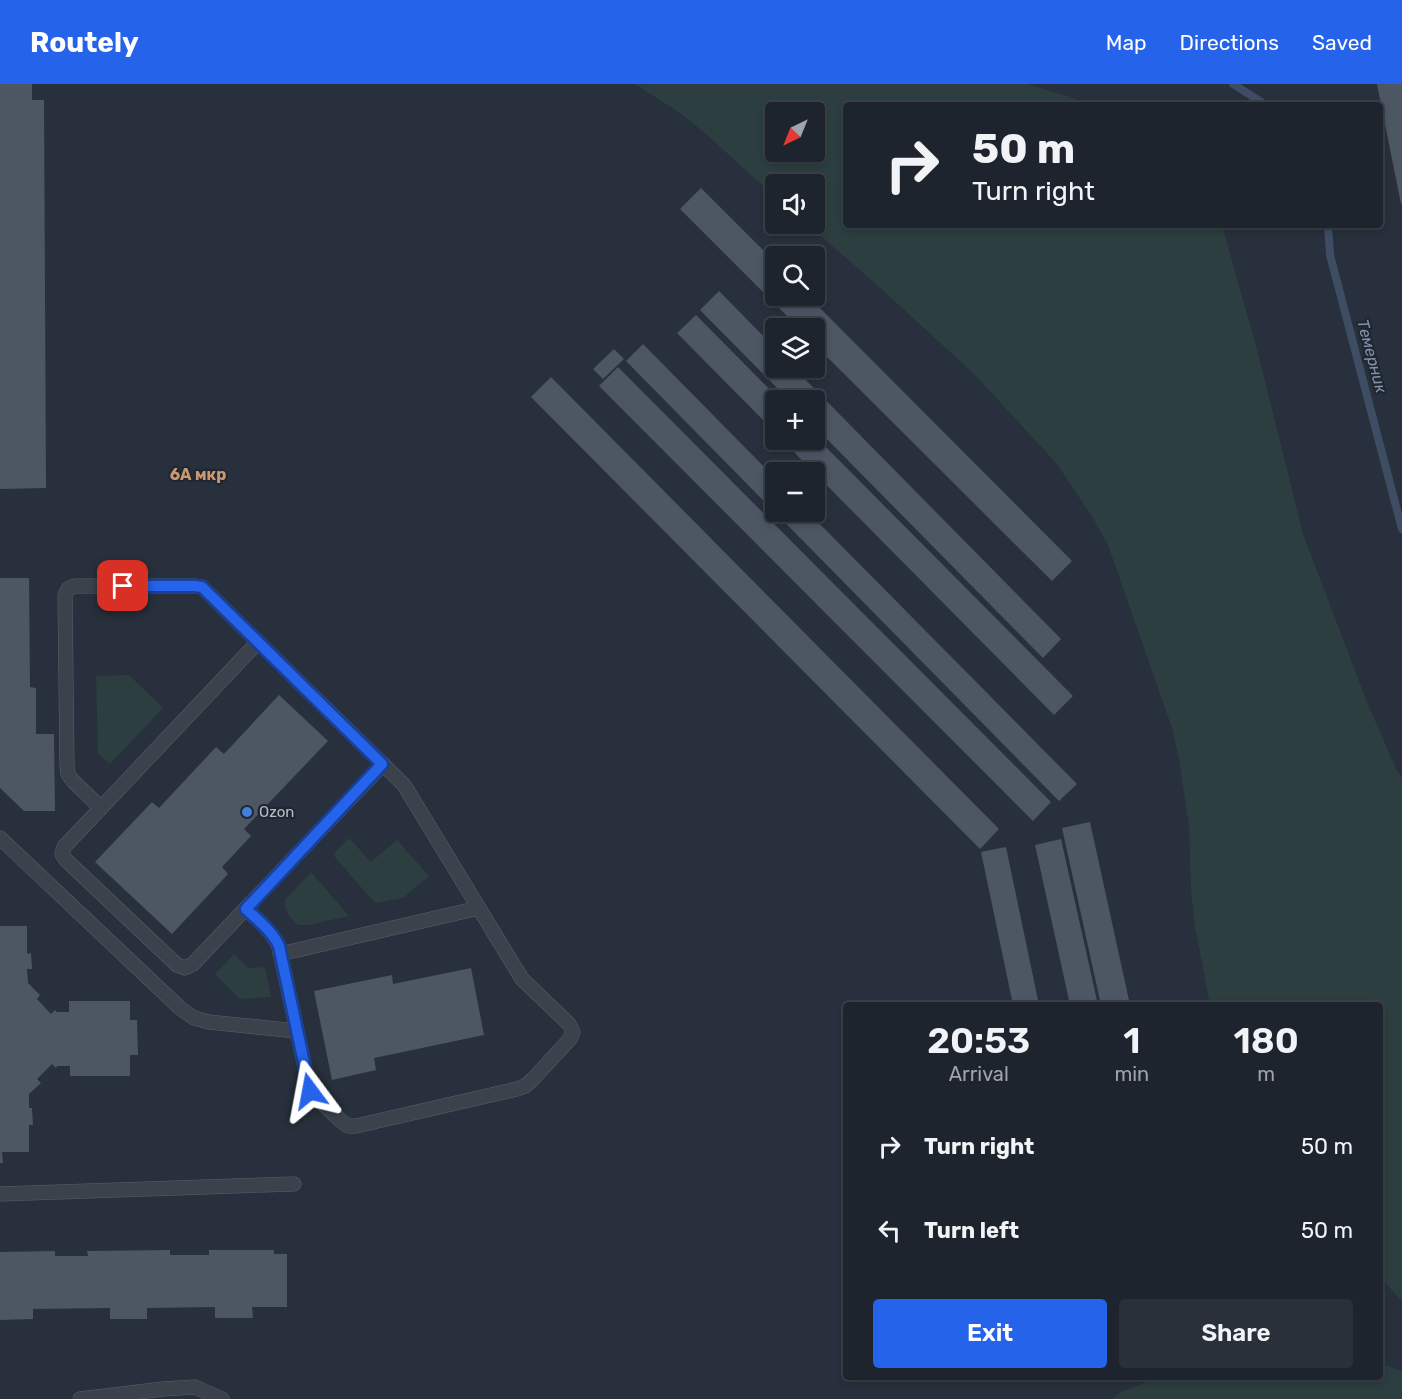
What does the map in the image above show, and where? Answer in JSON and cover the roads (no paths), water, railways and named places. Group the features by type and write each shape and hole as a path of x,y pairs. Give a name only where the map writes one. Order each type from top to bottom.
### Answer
{"lane":[{"path":"101,808 73,781 66,765 65,595 68,589 75,586 202,587 404,785 522,980 568,1024 573,1032 570,1039 532,1080 518,1089 348,1126 310,1091 276,939 246,909"},
{"path":"258,642 64,847 62,854 66,860 177,965 184,968 193,964 382,764"},
{"path":"0,838 180,1008 194,1018 209,1022 297,1031"},
{"path":"280,954 479,909"},
{"path":"0,1194 294,1185"},
{"path":"80,1399 195,1387 222,1399"}],"waterway":[{"name":"Темерник","path":"1233,84 1261,102"},
{"name":"Темерник","path":"1328,228 1330,255 1402,529"}],"place":[{"name":"Ozon","path":"247,812"}],"district":[{"name":"6А мкр","path":"198,474"}]}
